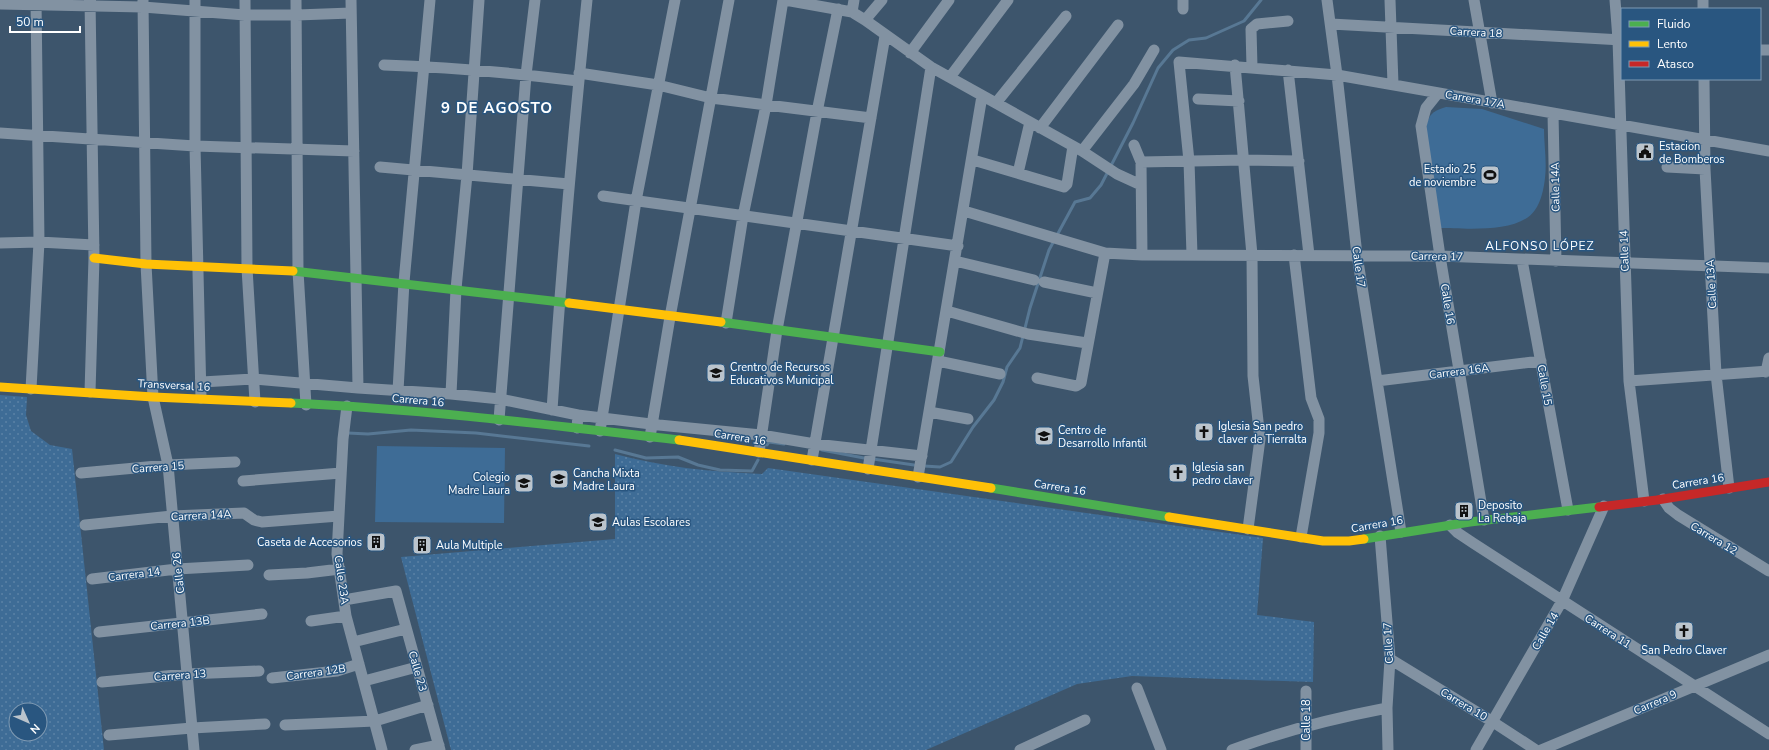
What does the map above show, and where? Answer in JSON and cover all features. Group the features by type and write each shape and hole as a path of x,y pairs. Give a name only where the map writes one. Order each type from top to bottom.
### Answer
{"main road":[{"path":"94,258 146,264 247,268 356,276 833,337 887,345 939,357"},
{"name":"Transversal 16","path":"0,387 153,397 202,398 306,405 347,406"},
{"name":"Carrera 16","path":"347,406 577,428 696,443 1323,541 1349,541 1450,524 1664,499 1769,482"}],"street":[{"path":"245,0 247,268 255,402"},
{"path":"296,0 298,271 306,405"},
{"path":"351,0 358,388"},
{"path":"398,391 404,282 430,0"},
{"path":"450,394 456,289 467,175 479,0"},
{"path":"499,420 526,75 535,0"},
{"path":"552,410 559,301 587,0"},
{"path":"600,431 636,201 675,0"},
{"path":"650,437 670,315 730,0"},
{"path":"726,323 743,216 766,104 784,0 800,1 852,12 931,67 1078,149 1118,174 1141,185"},
{"path":"852,12 854,0"},
{"path":"865,20 882,0"},
{"path":"910,53 949,0"},
{"path":"950,77 1008,0"},
{"name":"Calle 17","path":"1327,0 1338,75 1357,255 1401,532"},
{"path":"1390,0 1393,84"},
{"path":"1474,0 1492,102"},
{"name":"Calle 14","path":"1615,0 1620,39 1625,264 1630,381 1644,501"},
{"path":"31,389 39,242 36,2"},
{"path":"0,4 90,2 195,5 245,15 351,13"},
{"path":"90,2 94,245 90,392"},
{"name":"Calle 26","path":"143,4 146,264 153,397 168,465 194,750"},
{"path":"195,5 195,146 202,398"},
{"path":"759,452 777,330 798,224 817,112 838,9"},
{"path":"996,103 1066,16"},
{"path":"1252,67 1251,29 1253,26 1257,24 1288,21"},
{"name":"Carrera 18","path":"1331,24 1620,39"},
{"path":"1040,128 1118,25"},
{"path":"812,460 885,36"},
{"path":"972,160 1064,187 1067,184 1078,149 1134,84 1154,50"},
{"name":"Carrera 17A","path":"1189,161 1179,62 1235,65 1338,75 1769,151"},
{"path":"384,65 423,66 526,75 579,77 658,85 711,98 871,118"},
{"path":"1235,65 1252,255 1254,376 1260,439 1248,529"},
{"path":"868,469 931,67"},
{"path":"1288,70 1309,255"},
{"name":"Calle 13A","path":"1704,80 1705,169 1716,374 1729,488"},
{"name":"Calle 16","path":"1438,93 1426,108 1421,126 1440,256 1484,520"},
{"path":"918,477 964,211 982,96"},
{"path":"1198,100 1238,101"},
{"name":"Calle 14A","path":"1553,113 1556,261"},
{"path":"1018,174 1030,122"},
{"path":"0,133 92,138 145,144 354,151"},
{"path":"1134,145 1141,162 1142,255"},
{"path":"1141,162 1244,160 1299,161"},
{"path":"1189,161 1192,255"},
{"path":"380,167 569,184"},
{"path":"1667,167 1705,169"},
{"path":"603,196 958,246"},
{"name":"Carrera 17","path":"964,211 1062,241 1104,252 1142,255 1440,256 1625,264 1769,268"},
{"path":"0,243 39,242 94,245"},
{"path":"1037,378 1079,385 1082,382 1087,343 1104,252"},
{"path":"1294,255 1311,398 1319,419 1319,432 1301,537"},
{"name":"Calle 15","path":"1522,260 1568,510"},
{"path":"955,261 1097,293"},
{"path":"947,310 1028,334 1087,343"},
{"path":"939,357 1000,374"},
{"path":"1630,381 1716,374 1768,372 1769,358"},
{"name":"Carrera 16A","path":"1377,381 1541,361"},
{"path":"202,382 254,379 500,399 578,415 652,425 761,435 815,444 871,449 922,456"},
{"name":"Calle 23A","path":"347,406 341,473 337,554 346,616 382,750"},
{"path":"929,412 968,419"},
{"path":"577,428 578,415"},
{"path":"696,443 698,429"},
{"name":"Carrera 15","path":"81,473 168,465 235,462"},
{"path":"243,481 341,473"},
{"name":"Carrera 12","path":"1664,499 1669,508 1678,515 1769,571"},
{"name":"Calle 14","path":"1476,750 1562,601 1604,506"},
{"name":"Carrera 14A","path":"85,525 172,516 244,513 254,520 262,522 339,516"},
{"name":"Carrera 11","path":"1450,524 1458,533 1473,543 1769,734"},
{"name":"Calle 17","path":"1380,536 1390,659 1387,708 1388,750"},
{"name":"Carrera 14","path":"92,580 177,569 248,565"},
{"path":"269,575 307,573 340,569"},
{"name":"Calle 23","path":"344,600 396,591 439,748"},
{"name":"Carrera 13B","path":"99,632 262,614"},
{"path":"311,621 346,616"},
{"path":"353,642 406,629"},
{"name":"Carrera 9","path":"1541,750 1769,655"},
{"name":"Carrera 10","path":"1390,659 1536,750"},
{"name":"Carrera 12B","path":"272,678 337,671 359,664"},
{"path":"364,681 417,667"},
{"name":"Carrera 13","path":"102,682 187,674 259,671"},
{"path":"1137,688 1161,750"},
{"name":"Calle 18","path":"1306,691 1306,750"},
{"path":"284,725 375,721 428,705"},
{"path":"1232,750 1259,739 1344,716 1387,708"},
{"path":"1020,750 1085,720"},
{"path":"109,736 192,728 265,724"},
{"path":"415,750 439,748"}],"shaded area":[{"path":"1446,107 1482,109 1544,129 1546,166 1544,186 1541,199 1537,207 1527,218 1517,223 1491,228 1439,228 1426,127 1432,114"},
{"path":"0,395 27,397 26,415 31,431 50,445 72,449 104,750 0,750"},
{"path":"377,446 505,448 504,523 375,522"},
{"path":"615,454 669,466 725,472 762,474 768,468 1263,538 1257,615 1314,622 1313,682 1132,676 1077,684 926,750 451,750 401,557 615,539"}],"waterway":[{"path":"924,466 940,467 951,462 973,427 994,400 1003,382 1007,367 1020,348 1030,308 1049,250 1075,202 1090,198 1101,185 1133,123 1158,68 1173,50 1189,40 1206,38 1244,21 1261,0"},
{"path":"348,433 368,434 411,430 476,433 589,446"},
{"path":"767,445 769,442 784,444"},
{"path":"615,450 646,458 678,457 698,465 720,470 752,471 758,460"},
{"path":"822,450 864,458"},
{"path":"873,459 914,465"}],"traffic: fast":[{"path":"293,271 569,303"},
{"path":"721,322 940,352"},
{"path":"291,403 437,413 679,440"},
{"path":"991,488 1169,517"},
{"path":"1364,539 1470,522 1599,507"}],"traffic: slow":[{"path":"94,258 146,264 293,271"},
{"path":"569,303 721,322"},
{"path":"0,387 153,397 291,403"},
{"path":"679,440 991,488"},
{"path":"1169,517 1323,541 1349,541 1364,539"}],"traffic: jam":[{"path":"1599,507 1657,500 1769,482"}],"place":[{"name":"Estacion de Bomberos","path":"1645,152"},
{"name":"Estadio 25 de noviembre","path":"1490,175"},
{"name":"Crentro de Recursos Educativos Municipal","path":"716,373"},
{"name":"Iglesia San pedro claver de Tierralta","path":"1204,432"},
{"name":"Centro de Desarrollo Infantil","path":"1044,436"},
{"name":"Iglesia san pedro claver","path":"1178,473"},
{"name":"Cancha Mixta Madre Laura","path":"559,479"},
{"name":"Colegio Madre Laura","path":"524,483"},
{"name":"Deposito La Rebaja","path":"1464,511"},
{"name":"Aulas Escolares","path":"598,522"},
{"name":"Caseta de Accesorios","path":"376,542"},
{"name":"Aula Multiple","path":"422,545"},
{"name":"San Pedro Claver","path":"1684,631"}],"district":[{"name":"9 DE AGOSTO","path":"497,108"},
{"name":"ALFONSO LÓPEZ","path":"1540,246"}]}
